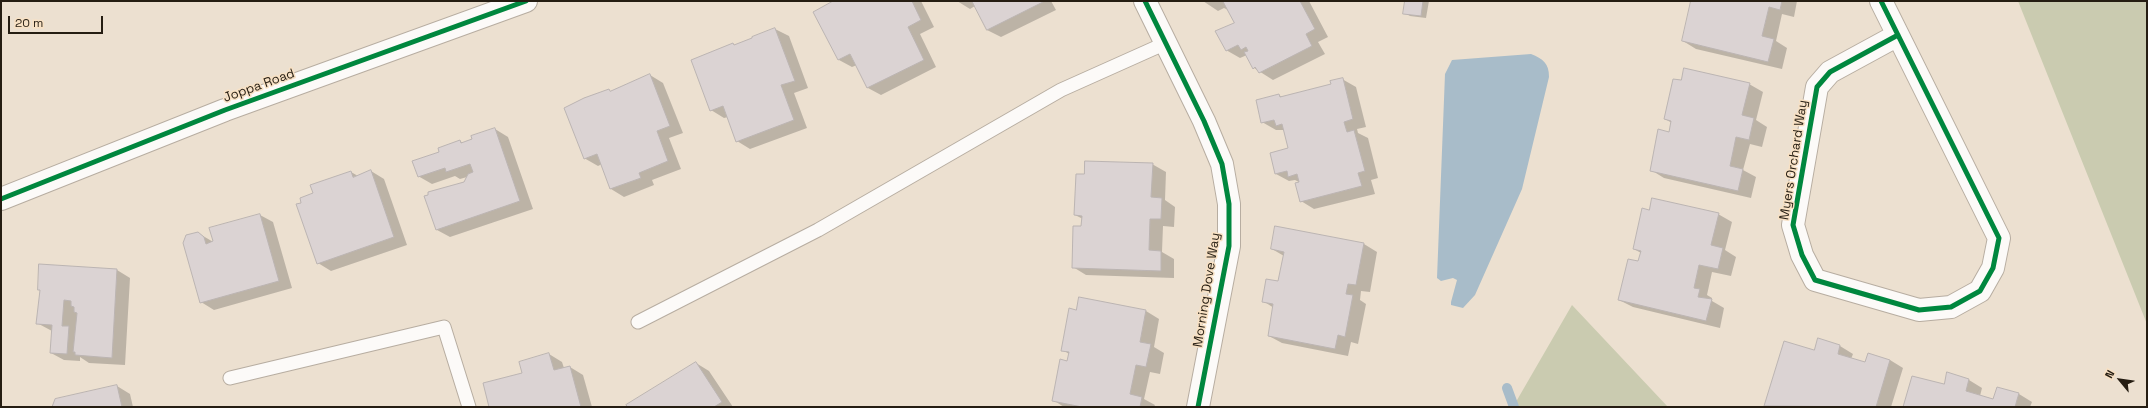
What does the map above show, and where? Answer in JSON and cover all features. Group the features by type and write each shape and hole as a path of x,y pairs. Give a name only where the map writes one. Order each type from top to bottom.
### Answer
{"street":[{"name":"Joppa Road","path":"1,199 225,110 526,1"},
{"name":"Morning Dove Way","path":"1145,1 1204,121 1222,164 1229,204 1229,246 1198,407"},
{"name":"Myers Orchard Way","path":"1881,1 1898,35 1999,238 1992,268 1980,291 1951,307 1919,310 1815,280 1802,255 1793,225 1817,87 1830,72 1898,35"}],"lane":[{"path":"638,322 818,230 1061,90 1166,43"},
{"path":"230,378 444,327 469,407"}],"green space":[{"path":"2018,1 2147,1 2147,324"},
{"path":"1572,305 1668,407 1513,407"}],"water":[{"path":"1531,54 1544,62 1548,68 1549,77 1522,189 1475,295 1463,308 1451,305 1457,280 1453,278 1441,281 1437,278 1445,74 1452,60"}],"building":[{"path":"833,1 912,1 921,20 908,27 924,60 867,88 850,54 838,60 813,12"},
{"path":"972,1 1043,1 1043,2 987,30"},
{"path":"1223,1 1300,1 1315,29 1306,34 1312,46 1259,73 1255,67 1253,69 1244,52 1248,51 1246,47 1241,50 1238,45 1226,51 1215,31 1234,23"},
{"path":"1405,1 1423,1 1421,16 1403,14"},
{"path":"1691,1 1782,1 1780,10 1769,7 1762,36 1774,39 1768,62 1682,41"},
{"path":"775,28 795,81 781,85 794,120 736,142 723,106 710,111 691,60 733,43 734,45"},
{"path":"1684,68 1750,83 1742,115 1754,118 1749,140 1736,137 1730,166 1743,169 1738,191 1650,171 1658,129 1669,132 1671,121 1664,119 1673,79 1681,80"},
{"path":"650,74 670,126 657,131 668,161 639,173 641,178 610,189 597,154 584,159 564,108 584,98 609,89 610,91"},
{"path":"1343,78 1353,119 1344,122 1347,132 1354,130 1365,171 1358,173 1362,186 1300,202 1295,183 1299,182 1297,174 1288,177 1287,171 1275,174 1270,153 1288,148 1282,124 1276,126 1274,120 1261,123 1256,100 1279,94 1280,97 1331,84 1330,81"},
{"path":"495,128 520,201 436,230 424,196 428,195 428,192 464,182 468,174 473,172 470,164 446,172 445,168 418,177 412,161 439,152 438,148 460,140 461,143 472,139 471,136"},
{"path":"1085,161 1153,163 1151,197 1162,198 1161,219 1150,219 1149,250 1161,251 1161,271 1072,268 1073,226 1081,226 1082,216 1074,215 1076,174 1084,174"},
{"path":"371,170 394,237 317,264 296,204 301,203 300,198 313,193 310,185 351,171 353,177"},
{"path":"1652,198 1719,213 1711,245 1723,248 1718,269 1699,265 1694,288 1700,289 1698,297 1712,299 1706,321 1618,300 1628,259 1638,261 1641,251 1633,249 1642,208 1649,210"},
{"path":"260,214 279,281 200,303 183,243 186,235 198,232 204,237 206,244 213,241 209,228"},
{"path":"1275,226 1364,243 1356,285 1348,284 1346,294 1353,295 1345,337 1338,335 1335,349 1268,336 1273,304 1262,302 1266,279 1278,281 1284,252 1271,249"},
{"path":"39,264 117,269 112,358 75,355 75,352 73,352 77,313 74,312 74,307 71,306 71,301 64,300 62,326 69,326 67,354 50,353 52,325 36,324 40,290 38,290"},
{"path":"1079,297 1146,310 1140,342 1151,344 1146,367 1136,365 1130,394 1142,397 1140,407 1082,407 1052,401 1060,359 1067,361 1069,352 1061,351 1069,308 1076,310"},
{"path":"1818,338 1840,345 1838,354 1865,362 1868,353 1890,360 1876,407 1764,406 1784,341 1814,350"},
{"path":"549,353 554,370 570,366 581,407 489,407 483,383 522,373 519,362"},
{"path":"696,362 722,402 714,407 628,407 626,405"},
{"path":"1947,372 1969,379 1966,391 1993,399 1997,387 2019,393 2015,407 1903,407 1912,376 1944,384"},
{"path":"117,385 122,407 52,407 55,399"}],"waterway":[{"path":"1507,388 1514,407"}],"cycle path":[{"path":"1,199 225,110 526,1"},
{"path":"1145,1 1204,121 1222,164 1229,204 1229,246 1198,407"},
{"path":"1881,1 1999,238 1993,268 1980,291 1951,307 1919,310 1815,280 1802,255 1793,225 1817,87 1830,72 1898,35"}]}
